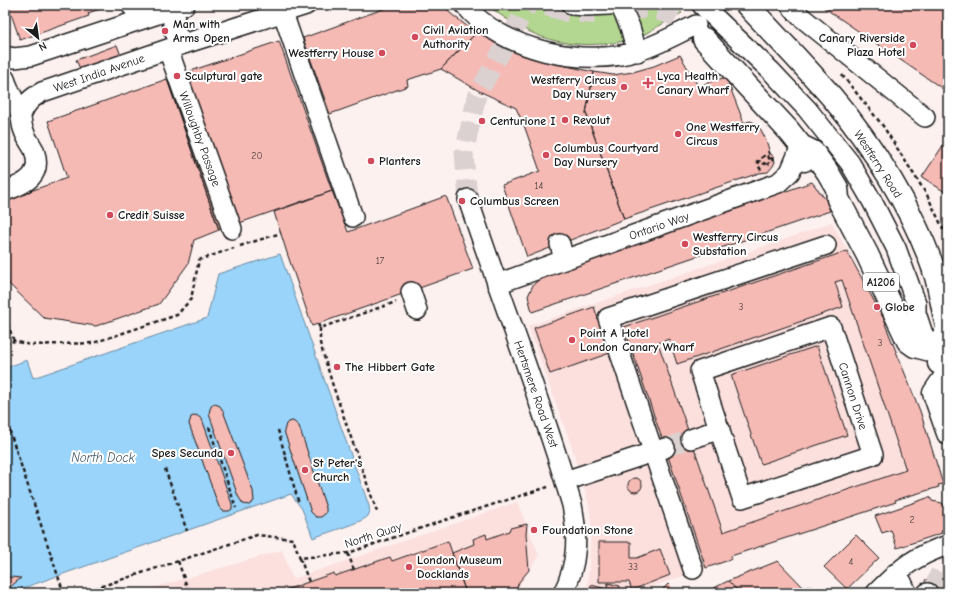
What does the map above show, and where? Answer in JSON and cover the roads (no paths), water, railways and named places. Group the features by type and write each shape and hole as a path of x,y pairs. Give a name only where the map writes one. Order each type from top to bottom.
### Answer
{"main road":[{"name":"Westferry Road","path":"747,5 831,96 855,126 886,172 908,212 941,279 947,326 944,367 934,392 948,433"},
{"name":"A1206","path":"700,32 801,146 804,159 827,193 838,199 868,254 908,342 944,367"}],"street":[{"name":"West India Avenue","path":"21,115 29,101 42,92 168,49 306,5"},
{"path":"465,5 474,15 498,32 523,44 553,54 582,58 605,58 637,52 700,32"},
{"path":"572,5 609,5"},
{"path":"620,5 630,27 637,52"},
{"name":"Westferry Road","path":"702,5 771,71 807,109 850,163 872,201 896,248 916,303 925,309 934,330 944,367"},
{"path":"790,5 800,16 925,117"},
{"path":"5,56 14,58 31,56 137,12 182,6"},
{"path":"182,6 173,18 173,28 179,39 187,43"},
{"path":"283,12 353,216"},
{"name":"Willoughby Passage","path":"168,49 232,229"},
{"path":"5,79 21,115 22,127 34,150 37,165 30,178 24,183 5,191"},
{"name":"Ontario Way","path":"497,284 562,252 778,183 790,172 801,146"},
{"name":"Hertsmere Road West","path":"468,199 534,387 565,481 573,512 576,525 574,566 563,593"},
{"path":"693,570 659,450 608,318 826,245"},
{"path":"411,292 417,310"},
{"name":"Cannon Drive","path":"831,327 873,455 742,498 720,429 700,370 831,327"},
{"path":"691,439 720,429"},
{"path":"565,481 659,450"},
{"path":"876,593 909,562 922,555 948,545"},
{"path":"896,573 907,593"}],"water":[{"name":"North Dock","path":"280,254 369,506 370,511 368,516 365,519 351,525 313,538 302,509 291,494 9,593 5,593 5,368 27,360 33,378 207,318 218,274"}],"tunnel":[{"path":"468,199 464,153 477,95 528,5"},
{"path":"547,5 567,11 595,13"},
{"path":"624,9 648,8 668,12 686,22 704,39"},
{"path":"665,448 691,439"},
{"path":"933,593 948,556"}],"place":[{"name":"Man with Arms Open","path":"165,31"},
{"name":"Civil Aviation Authority","path":"415,37"},
{"name":"Canary Riverside Plaza Hotel","path":"913,45"},
{"name":"Westferry House","path":"382,53"},
{"name":"Sculptural gate","path":"177,76"},
{"name":"Lyca Health Canary Wharf","path":"648,83"},
{"name":"Westferry Circus Day Nursery","path":"624,87"},
{"name":"Revolut","path":"565,120"},
{"name":"Centurione I","path":"482,121"},
{"name":"One Westferry Circus","path":"678,134"},
{"name":"Columbus Courtyard Day Nursery","path":"546,155"},
{"name":"Planters","path":"371,161"},
{"name":"Columbus Screen","path":"462,201"},
{"name":"Credit Suisse","path":"110,215"},
{"name":"Westferry Circus Substation","path":"685,244"},
{"name":"Globe","path":"877,307"},
{"name":"Point A Hotel London Canary Wharf","path":"572,340"},
{"name":"The Hibbert Gate","path":"337,367"},
{"name":"Spes Secunda","path":"231,453"},
{"name":"St Peter's Church","path":"305,470"},
{"name":"Foundation Stone","path":"534,530"},
{"name":"London Museum Docklands","path":"409,567"}]}
